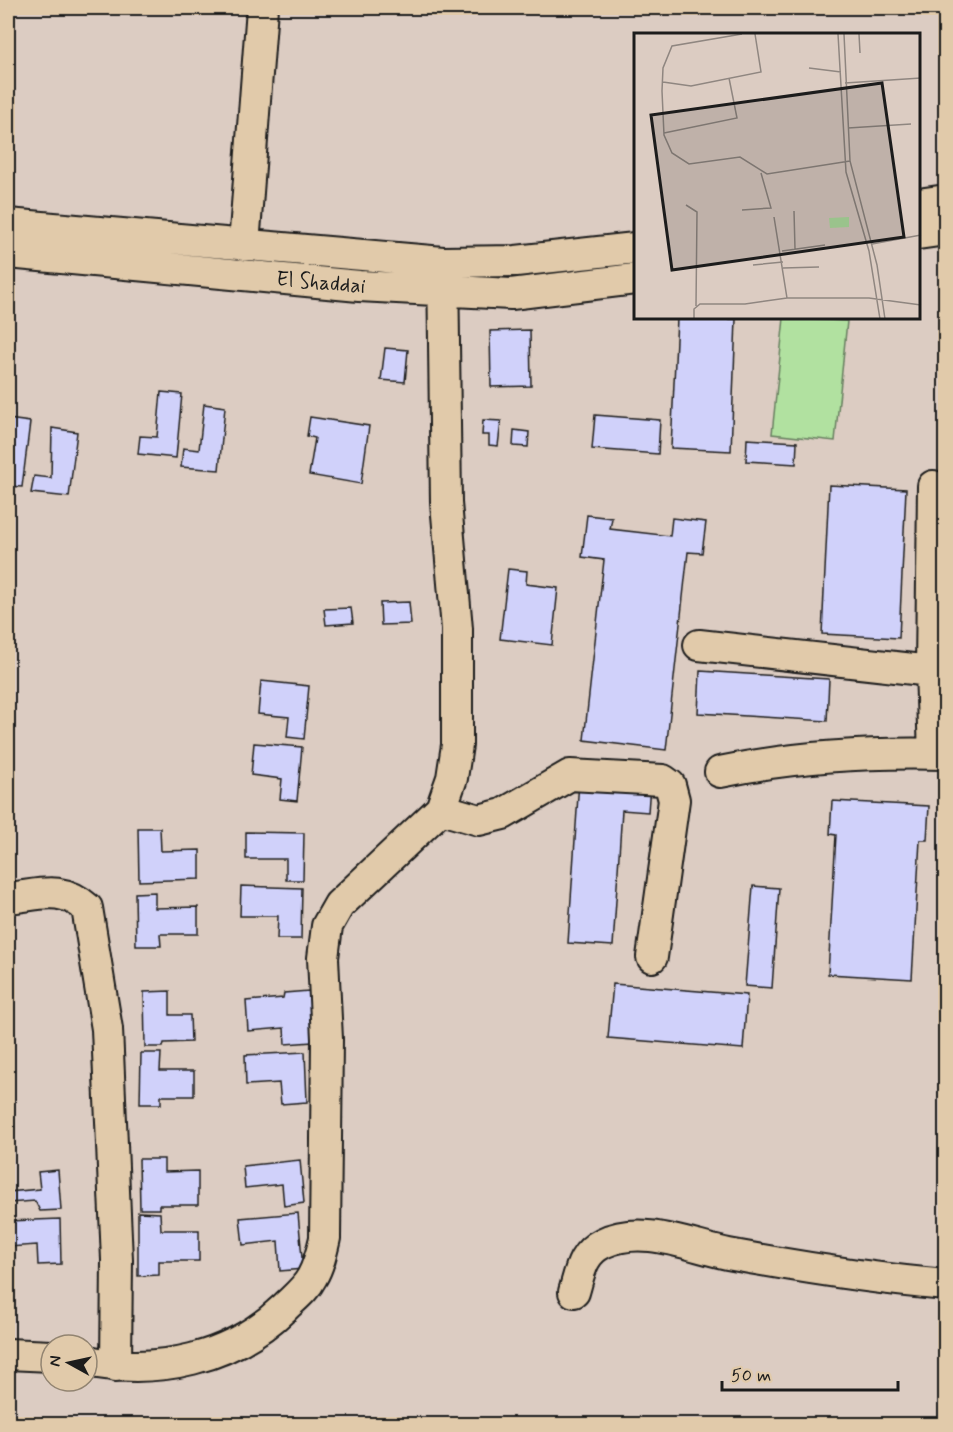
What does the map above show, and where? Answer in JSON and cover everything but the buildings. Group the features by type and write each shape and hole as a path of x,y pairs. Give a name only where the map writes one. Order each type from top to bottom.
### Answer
{"street":[{"path":"244,245 262,8"},
{"path":"920,204 945,200"},
{"path":"8,224 443,262 516,261 634,248"},
{"path":"920,234 945,230"},
{"name":"El Shaddai","path":"8,253 444,292 511,294 634,279"},
{"path":"8,898 62,892 74,897 87,908 107,1029 117,1260 101,1364 186,1361 217,1352 247,1337 269,1321 312,1278 326,1238 327,1039 323,958 327,926 339,905 441,809 452,778 457,745 457,629 446,503 443,262"},
{"path":"720,772 770,761 821,756 878,752 940,754 931,671 933,486"},
{"path":"699,645 931,671"},
{"path":"441,809 479,820 495,816 570,775 663,780 670,785 674,800 652,957"},
{"path":"574,1292 585,1256 602,1243 625,1236 681,1240 726,1253 945,1285"},
{"path":"8,1354 39,1355"}],"green space":[{"path":"784,320 847,321 835,441 772,434"}]}
